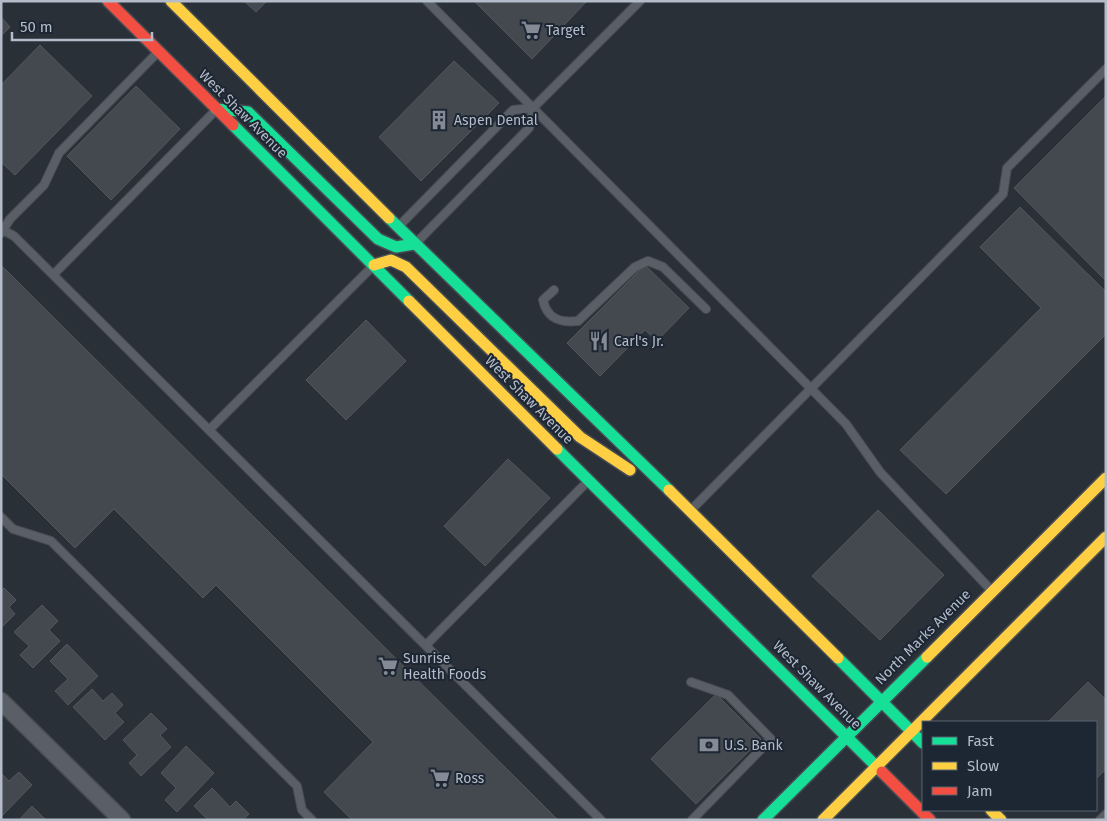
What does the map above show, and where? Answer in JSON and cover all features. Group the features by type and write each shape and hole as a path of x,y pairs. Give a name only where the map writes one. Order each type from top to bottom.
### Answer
{"main road":[{"name":"West Shaw Avenue","path":"108,1 930,820"},
{"name":"West Shaw Avenue","path":"170,1 552,380 690,511 922,742"},
{"path":"216,109 248,112 378,239 396,247 414,244"},
{"path":"374,266 391,260 406,267 580,437 690,511"},
{"name":"North Marks Avenue","path":"763,820 991,590 1106,478"},
{"path":"823,820 1106,537"},
{"path":"992,811 1001,820"}],"street":[{"path":"1,701 122,820"}],"lane":[{"path":"427,1 846,424 880,472 991,590"},
{"path":"414,244 529,128 533,108 640,1"},
{"path":"158,52 59,152 44,185 10,219 2,231 14,236 601,820"},
{"path":"690,511 1003,194 1008,168 1106,69"},
{"path":"398,227 514,110 533,108"},
{"path":"53,275 216,109"},
{"path":"554,290 543,300 549,315 557,320 578,321 634,267 648,261 663,267 706,309"},
{"path":"209,430 374,266"},
{"path":"426,645 588,480"},
{"path":"1,517 13,529 51,541 297,786 302,810 312,820"},
{"path":"691,682 728,695 771,740 692,820"},
{"path":"1100,820 1106,814"}],"building":[{"path":"244,1 267,1 256,12"},
{"name":"Target","path":"474,1 587,1 532,59"},
{"path":"1,17 10,27 1,36"},
{"path":"40,45 92,96 15,175 1,162 1,85"},
{"name":"Aspen Dental","path":"454,61 499,103 421,181 379,137"},
{"path":"136,86 180,129 111,200 67,156"},
{"path":"1106,96 1106,281 1014,188"},
{"path":"1020,207 1106,292 1106,334 946,494 900,450 1041,308 980,247"},
{"path":"1,265 558,820 352,820 324,792 373,742 216,585 203,598 114,509 75,548 1,474"},
{"path":"645,265 689,308 657,341 645,330 600,376 567,343"},
{"path":"366,320 406,361 346,420 306,380"},
{"path":"508,459 550,498 485,566 444,526"},
{"path":"878,510 944,575 880,640 812,576"},
{"path":"4,588 16,600 9,607 15,614 1,628 1,591"},
{"path":"42,605 58,621 49,630 60,641 33,668 20,655 29,646 14,632"},
{"path":"67,644 98,676 68,705 55,691 68,679 50,661"},
{"path":"1088,682 1106,700 1106,769 1097,778 1097,721 1049,721"},
{"path":"92,689 103,701 112,693 123,705 115,713 124,722 105,740 73,707"},
{"path":"716,694 761,739 696,804 651,759"},
{"path":"151,713 167,729 160,735 171,747 141,776 129,763 137,755 123,740"},
{"path":"186,746 214,773 177,812 165,800 176,788 161,773"},
{"path":"19,772 32,785 1,817 1,773 9,781"},
{"path":"212,788 230,807 236,801 249,814 243,820 208,820 194,806"},
{"path":"32,806 46,820 19,820"}],"traffic: fast":[{"path":"216,109 248,112 378,239 396,247 414,244"},
{"path":"233,125 409,301"},
{"path":"389,218 669,490"},
{"path":"557,449 882,772"},
{"path":"763,820 927,657"},
{"path":"838,658 922,742"}],"traffic: slow":[{"path":"171,1 389,218"},
{"path":"374,265 391,260 406,267 580,437 630,470"},
{"path":"409,301 557,449"},
{"path":"927,657 1106,478"},
{"path":"669,490 838,658"},
{"path":"823,820 1106,537"},
{"path":"992,811 1001,820"}],"traffic: jam":[{"path":"108,1 233,125"},
{"path":"882,772 930,820"}],"place":[{"name":"Target","path":"531,30"},
{"name":"Aspen Dental","path":"439,120"},
{"name":"Carl's Jr.","path":"599,341"},
{"name":"Sunrise Health Foods","path":"388,666"},
{"name":"U.S. Bank","path":"709,745"},
{"name":"Ross","path":"440,778"}]}
